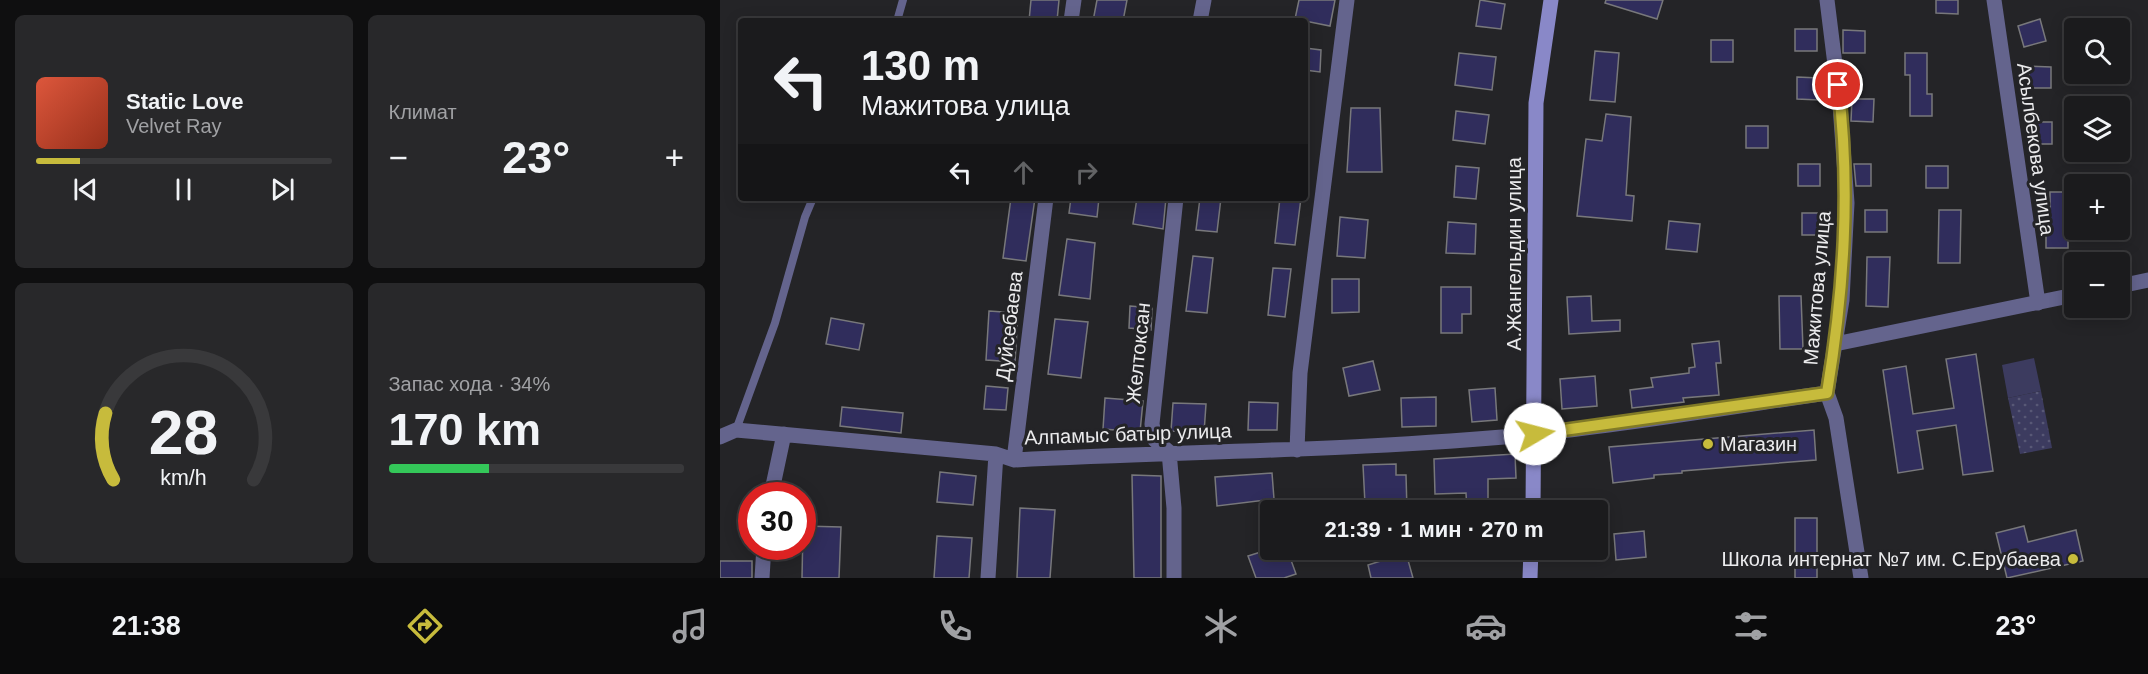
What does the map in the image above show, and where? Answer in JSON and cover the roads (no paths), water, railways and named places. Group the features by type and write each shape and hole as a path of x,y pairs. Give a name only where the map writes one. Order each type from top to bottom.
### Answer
{"street":[{"path":"1071,18 1074,0"},
{"path":"1201,18 1204,0"},
{"path":"1297,450 1300,373 1347,0"},
{"name":"А.Жангельдин улица","path":"1533,500 1536,103 1551,0"},
{"name":"Мажитова улица","path":"1827,0 1840,105 1846,203 1842,300 1827,393 1836,418 1861,578"},
{"name":"Асылбекова улица","path":"1994,0 2038,303"},
{"name":"Дуйсебаева","path":"1014,460 1046,201"},
{"name":"Желтоксан","path":"1174,578 1174,508 1169,452 1155,440 1152,424 1176,201"},
{"path":"2130,284 2148,280"},
{"path":"1835,344 2064,297"},
{"name":"Алпамыс батыр улица","path":"736,430 996,454 1014,460 1169,452 1297,450 1535,434 1827,393"},
{"path":"720,437 736,430"},
{"path":"774,482 784,434"},
{"path":"988,578 996,454"},
{"path":"762,578 763,560"},
{"path":"1530,578 1531,560"}],"lane":[{"path":"898,18 903,0"},
{"path":"736,430 776,323 812,201"}],"place":[{"name":"Магазин","path":"1708,444"},
{"name":"Школа интернат №7 им. С.Ерубаева","path":"2073,559"}]}
